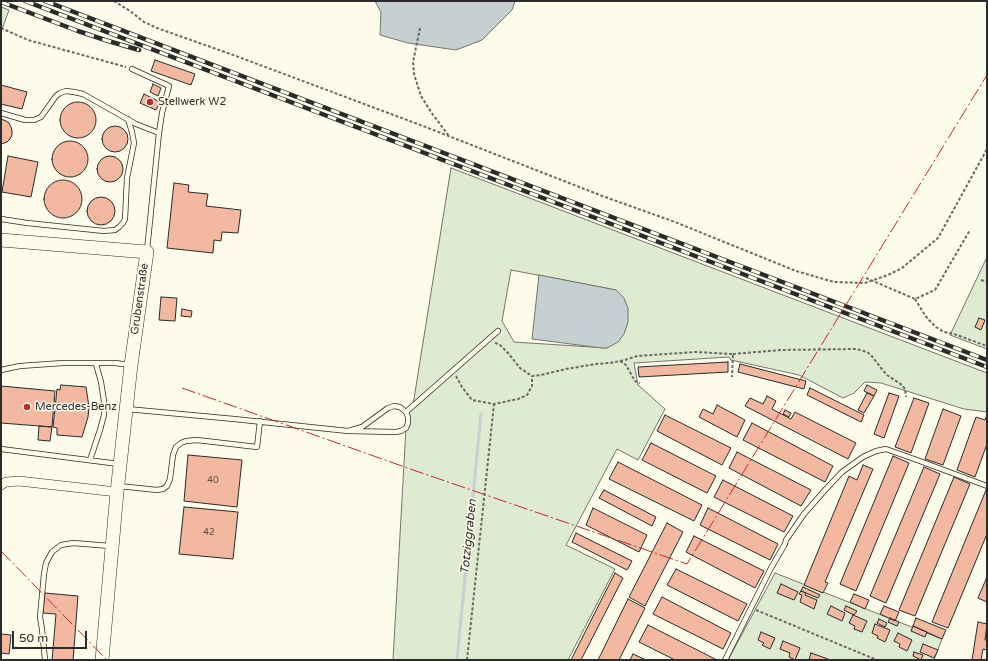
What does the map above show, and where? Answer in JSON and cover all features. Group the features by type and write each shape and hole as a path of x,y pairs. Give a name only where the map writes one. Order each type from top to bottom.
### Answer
{"street":[{"name":"Grubenstraße","path":"1,240 147,252 131,365 117,489 102,660"},
{"path":"1,485 6,482 19,481 117,489"}],"lane":[{"path":"132,69 169,86 162,113 159,133 147,252"},
{"path":"1,113 25,120 38,119 60,93 66,91 74,92 83,94 136,124 159,133"},
{"path":"1,219 104,231 115,230 119,227 125,219 127,178 134,143 128,119"},
{"path":"406,412 498,331"},
{"path":"1,370 27,365 63,363 115,363 131,365"},
{"path":"90,460 104,415 104,401 96,364"},
{"path":"126,409 260,421 348,432 390,433 401,431 406,428 408,417 406,412 400,407 394,406 388,408 362,427 348,432"},
{"path":"117,489 163,489 167,486 170,479 173,455 176,448 181,443 186,441 197,440 257,447 260,421"},
{"path":"1,449 120,464"},
{"path":"725,660 786,540 804,514 825,490 862,457 876,451 886,449 987,486"},
{"path":"45,660 40,617 46,563 52,552 61,545 73,543 112,546"}],"path":[{"path":"114,1 144,22 157,28 236,56 605,197 675,222 796,272 834,282 865,283 888,275 902,268 938,238 987,149"},
{"path":"1,28 28,40 132,69"},
{"path":"420,28 413,62 414,74 421,96 450,137"},
{"path":"915,299 935,290 970,230"},
{"path":"866,278 915,299 936,327 944,332 987,346"},
{"path":"981,280 987,282"},
{"path":"486,341 499,344 508,352 520,368 532,376 596,364 610,364 637,356 658,354 696,352 733,354 782,350 857,349 871,355 887,374 902,385 905,389 906,397"},
{"path":"732,377 733,354"},
{"path":"620,361 626,365 635,381 640,383"},
{"path":"453,370 462,388 472,400 494,404 518,399 527,395 532,386 532,376"},
{"path":"467,660 494,404"},
{"path":"751,608 876,660"}],"green space":[{"path":"1,7 9,10 1,32"},
{"path":"451,168 987,373 987,412 964,409 881,383 865,382 854,393 843,398 799,375 731,360 729,357 634,363 638,385 665,409 638,460 617,449 566,545 615,569 568,660 393,660 406,412 413,405","holes":["511,270 616,290 607,348 514,342 502,321"]},
{"path":"987,257 987,349 950,335"},
{"path":"775,573 942,639 934,660 728,660"}],"shaded area":[{"path":"375,1 515,1 512,10 482,40 456,50 408,43 380,35 381,12"},
{"path":"539,275 616,290 624,298 628,308 628,322 624,334 618,342 607,348 602,348 532,339"}],"building":[{"path":"155,60 195,74 191,85 151,71"},
{"path":"153,84 161,88 158,96 150,92"},
{"path":"1,85 27,92 22,109 1,104"},
{"name":"Stellwerk W2","path":"144,94 160,102 156,110 140,103"},
{"path":"82,102 91,107 95,113 95,127 91,133 82,138 74,138 65,133 61,127 60,116 65,107 71,103"},
{"path":"1,119 9,123 12,135 7,142 1,144"},
{"path":"115,126 125,129 128,139 125,149 115,152 105,149 102,139 105,129"},
{"path":"74,141 83,146 87,152 87,166 83,172 74,177 66,177 57,172 53,166 52,155 57,146 63,142"},
{"path":"8,156 38,162 31,197 2,192"},
{"path":"110,156 119,160 123,169 119,178 110,182 101,178 97,169 101,160"},
{"path":"63,180 73,183 79,189 82,199 79,209 73,215 63,218 53,215 47,209 44,199 47,189 53,183"},
{"path":"174,183 189,185 188,192 208,194 206,206 241,210 238,233 222,232 221,241 214,240 213,253 167,248"},
{"path":"101,197 111,201 115,211 111,221 101,225 91,221 87,211 91,201"},
{"path":"161,297 177,298 175,321 159,320"},
{"path":"182,309 192,311 191,317 181,316"},
{"path":"979,318 985,320 981,330 975,327"},
{"path":"728,362 728,372 639,377 638,367"},
{"path":"740,364 806,381 804,389 738,372"},
{"name":"Mercedes-Benz","path":"61,385 86,387 89,407 88,417 82,437 57,435 57,428 53,427 57,389 60,390"},
{"path":"867,385 877,390 874,396 864,391"},
{"name":"Mercedes-Benz","path":"1,386 55,391 52,427 1,423"},
{"path":"810,388 864,415 861,422 807,395"},
{"path":"867,393 874,396 864,413 858,410"},
{"path":"889,393 899,396 884,438 874,434"},
{"path":"767,396 776,401 772,409 791,419 795,412 856,443 848,459 745,406 750,398 763,404"},
{"path":"914,398 929,403 911,453 895,447"},
{"path":"717,405 745,420 737,437 699,417 703,409 713,414"},
{"path":"943,409 961,416 943,465 925,459"},
{"path":"785,410 791,413 789,417 783,414"},
{"path":"665,415 731,448 722,465 657,431"},
{"path":"987,415 987,444 975,477 957,470 976,417 985,420"},
{"path":"752,423 833,466 825,482 743,440"},
{"path":"39,426 52,427 50,441 38,440"},
{"path":"651,443 716,476 707,493 642,460"},
{"path":"737,452 811,490 801,506 729,468"},
{"path":"188,455 242,460 237,507 184,501"},
{"path":"893,456 909,463 856,591 840,584"},
{"path":"618,462 702,505 694,521 609,479"},
{"path":"863,465 873,469 825,582 828,583 823,593 804,585 849,476 857,480"},
{"path":"924,467 940,474 886,603 870,596"},
{"path":"954,477 970,484 915,616 899,610"},
{"path":"723,480 793,516 784,532 714,497"},
{"path":"604,490 656,517 652,526 599,498"},
{"path":"986,490 987,534 948,628 932,622"},
{"path":"184,507 238,512 233,559 179,554"},
{"path":"593,508 647,535 639,552 586,525"},
{"path":"708,508 778,544 770,560 700,525"},
{"path":"667,523 683,532 645,606 629,597"},
{"path":"576,533 632,561 627,570 572,542"},
{"path":"694,536 764,571 755,588 686,552"},
{"path":"676,569 747,604 738,621 667,585"},
{"path":"615,573 623,578 581,660 571,660"},
{"path":"987,577 987,602 978,598"},
{"path":"781,584 798,592 794,600 777,593"},
{"path":"803,587 820,595 818,598 801,591"},
{"path":"801,591 806,593 805,595 817,600 814,609 800,602 802,595 799,594"},
{"path":"45,593 78,596 73,660 52,660 56,614 43,613"},
{"path":"854,594 869,600 865,609 850,602"},
{"path":"662,597 731,633 723,649 653,614"},
{"path":"628,599 645,608 619,660 598,660"},
{"path":"831,606 845,613 842,621 827,614"},
{"path":"846,606 857,611 854,615 844,610"},
{"path":"884,606 899,612 895,621 880,614"},
{"path":"853,615 867,621 862,632 854,629 855,626 849,623"},
{"path":"890,618 899,622 897,626 888,622"},
{"path":"916,618 946,630 942,639 913,626"},
{"path":"879,619 887,623 885,627 877,623"},
{"path":"978,622 987,624 985,640 987,640 987,650 983,649 981,660 972,660"},
{"path":"875,624 890,630 885,642 877,638 878,636 872,633"},
{"path":"648,625 717,660 675,660 639,642"},
{"path":"913,626 927,632 925,637 911,631"},
{"path":"761,632 775,638 770,649 762,645 764,643 758,640"},
{"path":"898,633 912,640 907,651 899,647 900,644 894,641"},
{"path":"1,634 11,635 9,654 1,653"},
{"path":"783,641 800,648 795,660 789,657 790,653 780,649"},
{"path":"923,644 938,650 934,658 920,652"},
{"path":"914,652 923,655 921,660 913,656"},
{"path":"811,653 828,659 809,660"},
{"path":"633,654 646,660 630,660"}],"waterway":[{"name":"Totziggraben","path":"457,660 481,414"}],"railway":[{"path":"25,1 987,367"},
{"path":"45,1 987,360"},
{"path":"1,2 78,31 139,50"}],"power":[{"path":"182,388 416,471 687,564 987,75"},
{"path":"1,551 107,660"}],"place":[{"name":"Stellwerk W2","path":"150,102"},
{"name":"Mercedes-Benz","path":"27,407"}]}
